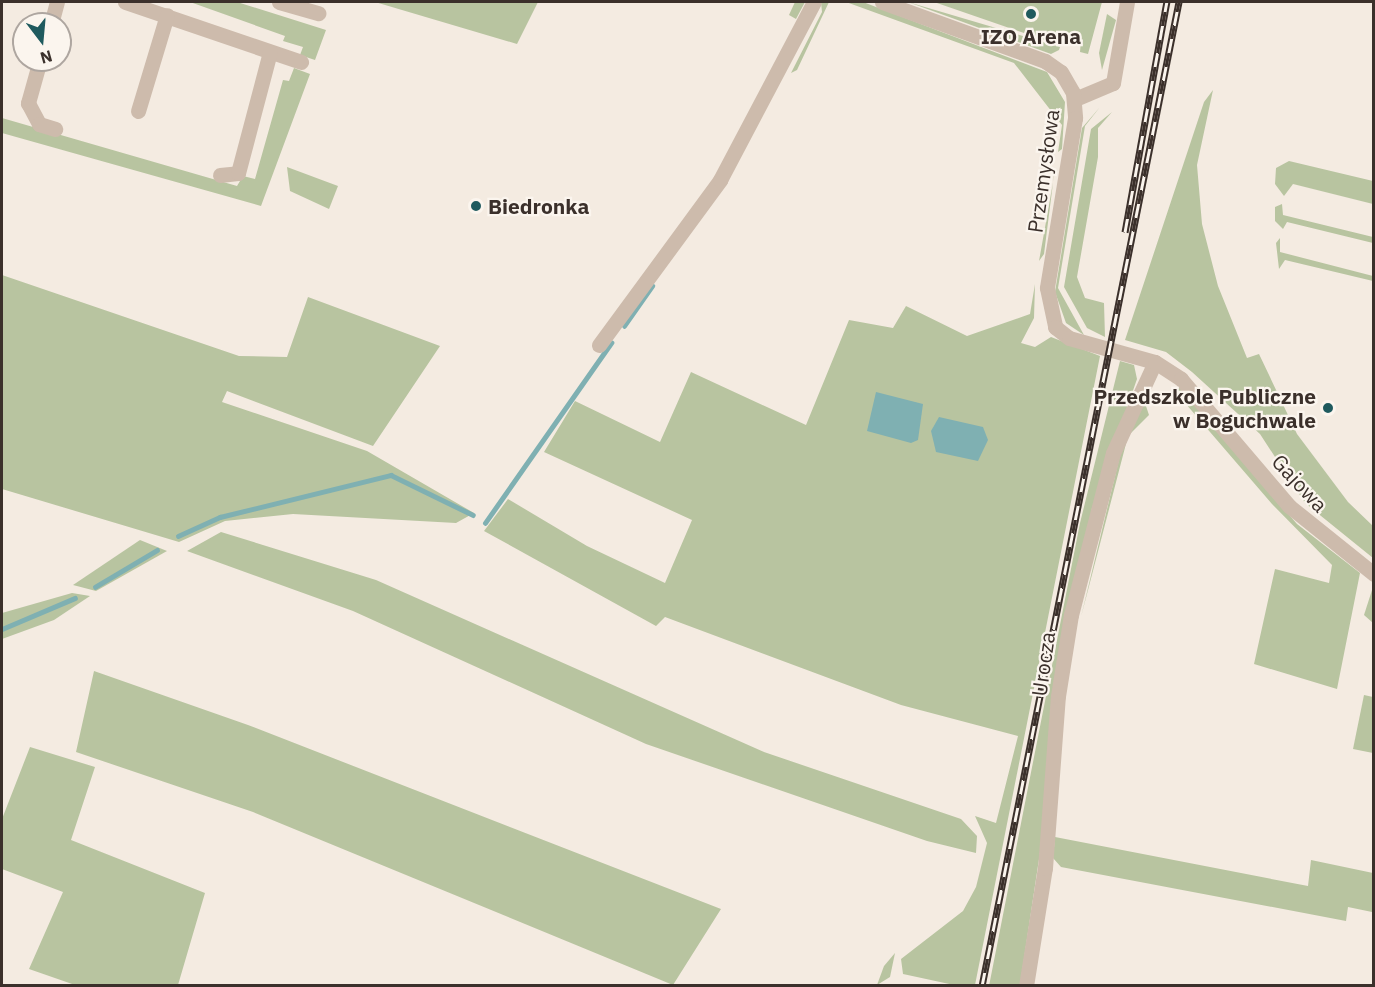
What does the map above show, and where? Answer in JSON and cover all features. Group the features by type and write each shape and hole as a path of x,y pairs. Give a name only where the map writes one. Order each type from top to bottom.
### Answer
{"street":[{"path":"125,2 301,62"},
{"path":"279,2 318,13"},
{"path":"599,345 720,180 814,2"},
{"name":"Przemysłowa","path":"882,2 1045,62 1061,72 1075,99 1047,288 1048,313 1069,338 1155,362"},
{"path":"1075,99 1113,83 1127,2"},
{"path":"138,111 167,15"},
{"path":"220,175 238,173 270,52"},
{"path":"37,72 28,103 39,124 55,129"},
{"name":"Gajowa","path":"1155,362 1181,379 1289,506 1374,574"},
{"name":"Urocza","path":"1026,986 1045,868 1058,696 1071,615 1113,453 1155,362"}],"green space":[{"path":"190,2 237,2 326,30 315,60 300,55 303,47 283,41 285,36"},
{"path":"375,2 538,2 517,44"},
{"path":"795,2 805,2 796,19 789,15"},
{"path":"821,2 829,2 797,70 791,73 822,12"},
{"path":"846,2 863,2 1047,72 1065,102 1062,149 1058,152 1062,125 1014,63"},
{"path":"908,2 1060,47 1051,54"},
{"name":"IZO Arena","path":"934,2 1102,2 1088,54 1080,52 1081,40 1064,35 1050,42"},
{"path":"1107,14 1116,20 1102,70 1099,53"},
{"path":"294,68 310,74 261,206 2,133 2,118 237,186 243,176 255,179 283,80 289,81"},
{"path":"1213,90 1197,165 1202,224 1218,286 1247,358 1259,354 1297,434 1348,502 1373,526 1373,558 1305,503 1260,434 1192,372 1166,352 1125,340 1204,102"},
{"path":"1100,107 1085,126 1058,288 1084,335 1066,323 1055,292 1082,128"},
{"path":"1112,112 1098,128 1098,157 1077,277 1085,298 1104,303 1105,337 1087,328 1064,287 1091,129"},
{"path":"1289,161 1373,181 1373,204 1293,184 1284,196 1275,184 1276,168"},
{"path":"287,167 338,186 329,209 290,191"},
{"path":"1053,182 1044,254 1039,261"},
{"path":"1282,204 1283,215 1373,237 1373,243 1287,222 1283,229 1275,221 1275,207"},
{"path":"1280,238 1280,252 1373,276 1373,281 1285,260 1279,269 1276,243"},
{"path":"2,275 239,356 287,357 308,297 440,346 373,446 227,391 222,402 367,451 474,513 456,523 293,514 225,521 179,542 2,489"},
{"path":"1035,284 1034,318 1021,343 1035,347 1051,337 1100,356 975,985 954,985 903,974 901,959 963,911 976,887 987,843 975,816 996,823 1018,736 901,705 665,617 656,626 484,531 508,499 587,546 665,583 692,520 544,452 575,401 660,442 691,372 806,425 849,320 893,328 906,306 967,336 1030,314"},
{"path":"1120,361 1134,365 1137,379 1092,508 1020,985 989,986 1080,523"},
{"path":"1179,387 1297,524 1360,573 1337,689 1254,664 1275,569 1329,583 1332,565 1272,504 1173,389"},
{"path":"1144,400 1149,415 1128,436 1081,617 1122,447"},
{"path":"221,532 376,580 764,752 961,819 977,836 976,853 927,841 646,744 353,611 187,551"},
{"path":"140,540 167,551 96,591 73,585"},
{"path":"1373,587 1373,623 1364,615"},
{"path":"72,593 90,596 54,620 2,639 2,613"},
{"path":"94,671 248,725 721,909 673,985 253,812 76,752"},
{"path":"1364,695 1373,697 1373,753 1353,749"},
{"path":"30,747 95,767 71,840 205,893 178,985 75,985 29,969 63,892 2,869 2,819"},
{"path":"1055,837 1308,886 1311,860 1373,873 1373,925 1372,912 1348,907 1346,921 1061,867 1053,858"},
{"path":"895,953 890,977 877,985 884,966"}],"water":[{"path":"876,392 923,404 918,440 911,443 867,431"},
{"path":"939,417 983,427 988,440 978,461 936,452 931,431"}],"waterway":[{"path":"624,326 652,286"},
{"path":"485,523 611,343"},
{"path":"178,536 220,517 391,475 473,515"},
{"path":"95,587 157,550"},
{"path":"2,629 75,598"}],"railway":[{"path":"1125,232 1167,2"},
{"path":"982,986 1179,2"}],"place":[{"name":"IZO Arena","path":"1031,14"},
{"name":"Biedronka","path":"476,206"},
{"name":"Przedszkole Publiczne w Boguchwale","path":"1328,408"}]}
